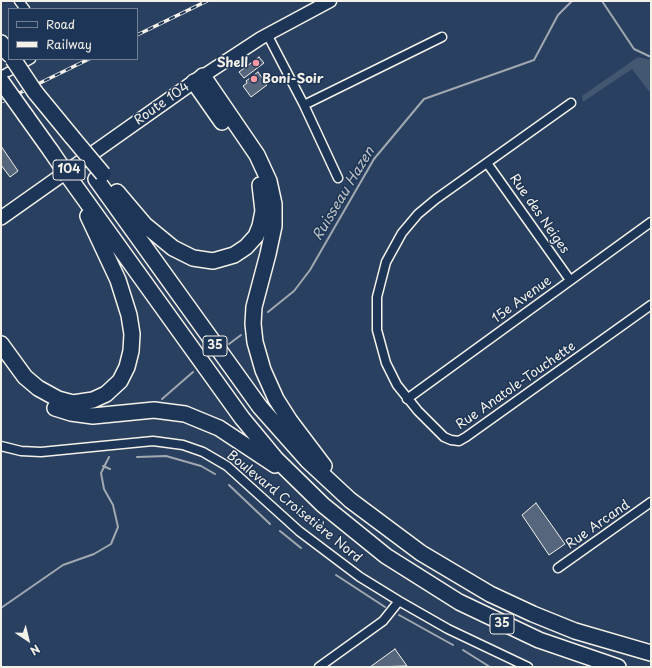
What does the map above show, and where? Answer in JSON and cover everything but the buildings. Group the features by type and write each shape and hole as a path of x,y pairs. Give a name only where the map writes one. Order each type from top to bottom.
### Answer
{"highway":[{"name":"35","path":"13,60 35,92 100,176 257,403 305,458 350,500 421,553 490,594 575,631 651,653"},
{"path":"100,176 145,225 162,240 183,254 198,259 219,260 234,255 249,244 258,231 263,215 263,200 259,183 242,150 198,79"},
{"path":"198,79 257,155 267,174 273,196 273,233 254,311 254,333 260,361 269,385 285,414 350,500"},
{"name":"35","path":"1,81 78,192 242,418 270,452 318,501 362,538 404,568 482,615 528,636 618,667"},
{"path":"1,344 14,364 29,381 48,395 63,401 84,402 102,397 117,385 125,372 131,351 132,340 126,301 109,259 78,192"},
{"path":"1,363 25,390 57,409 71,413 93,416 154,410 184,414 219,428 295,478"}],"main road":[{"name":"Route 104","path":"1,218 198,79 266,34 330,1"}],"street":[{"path":"266,34 304,105 338,178"},
{"path":"304,105 442,37"},
{"path":"1,76 29,60"},
{"name":"Rue Anatole-Touchette","path":"571,102 418,214 398,239 386,262 377,296 377,330 388,370 407,398 444,437 451,440 462,440 651,305"},
{"name":"Rue des Neiges","path":"487,163 570,280"},
{"name":"15e Avenue","path":"407,398 651,222"},
{"name":"Boulevard Croisetière Nord","path":"1,446 21,451 45,452 153,441 176,444 196,450 227,466 318,546 360,577 399,601 507,662 528,667"},
{"name":"Rue Arcand","path":"558,568 651,502"},
{"path":"319,667 383,621 399,601"}],"shaded area":[{"path":"638,57 651,60 651,94 632,69 583,102 582,96"}],"waterway":[{"name":"Ruisseau Hazen","path":"268,312 294,291 310,270 374,159 424,99 534,60 558,15 572,1"},
{"name":"Ruisseau Hazen","path":"602,1 634,49 651,57"},
{"name":"Ruisseau Hazen","path":"229,344 241,335"},
{"name":"Ruisseau Hazen","path":"162,399 193,372"},
{"path":"137,457 166,456 201,466 215,474"},
{"name":"Ruisseau Hazen","path":"1,608 63,565 94,554 111,544 118,527 113,505 104,489 101,473 109,457"},
{"name":"Ruisseau Hazen","path":"103,466 110,469"},
{"path":"229,485 270,524"},
{"path":"280,531 301,548"},
{"path":"336,575 385,607"},
{"path":"399,615 453,645"},
{"path":"463,650 490,667"}],"railway":[{"path":"138,35 207,1"},
{"path":"1,102 87,60"}],"place":[{"name":"Shell","path":"256,63"},
{"name":"Boni-Soir","path":"254,79"}]}
